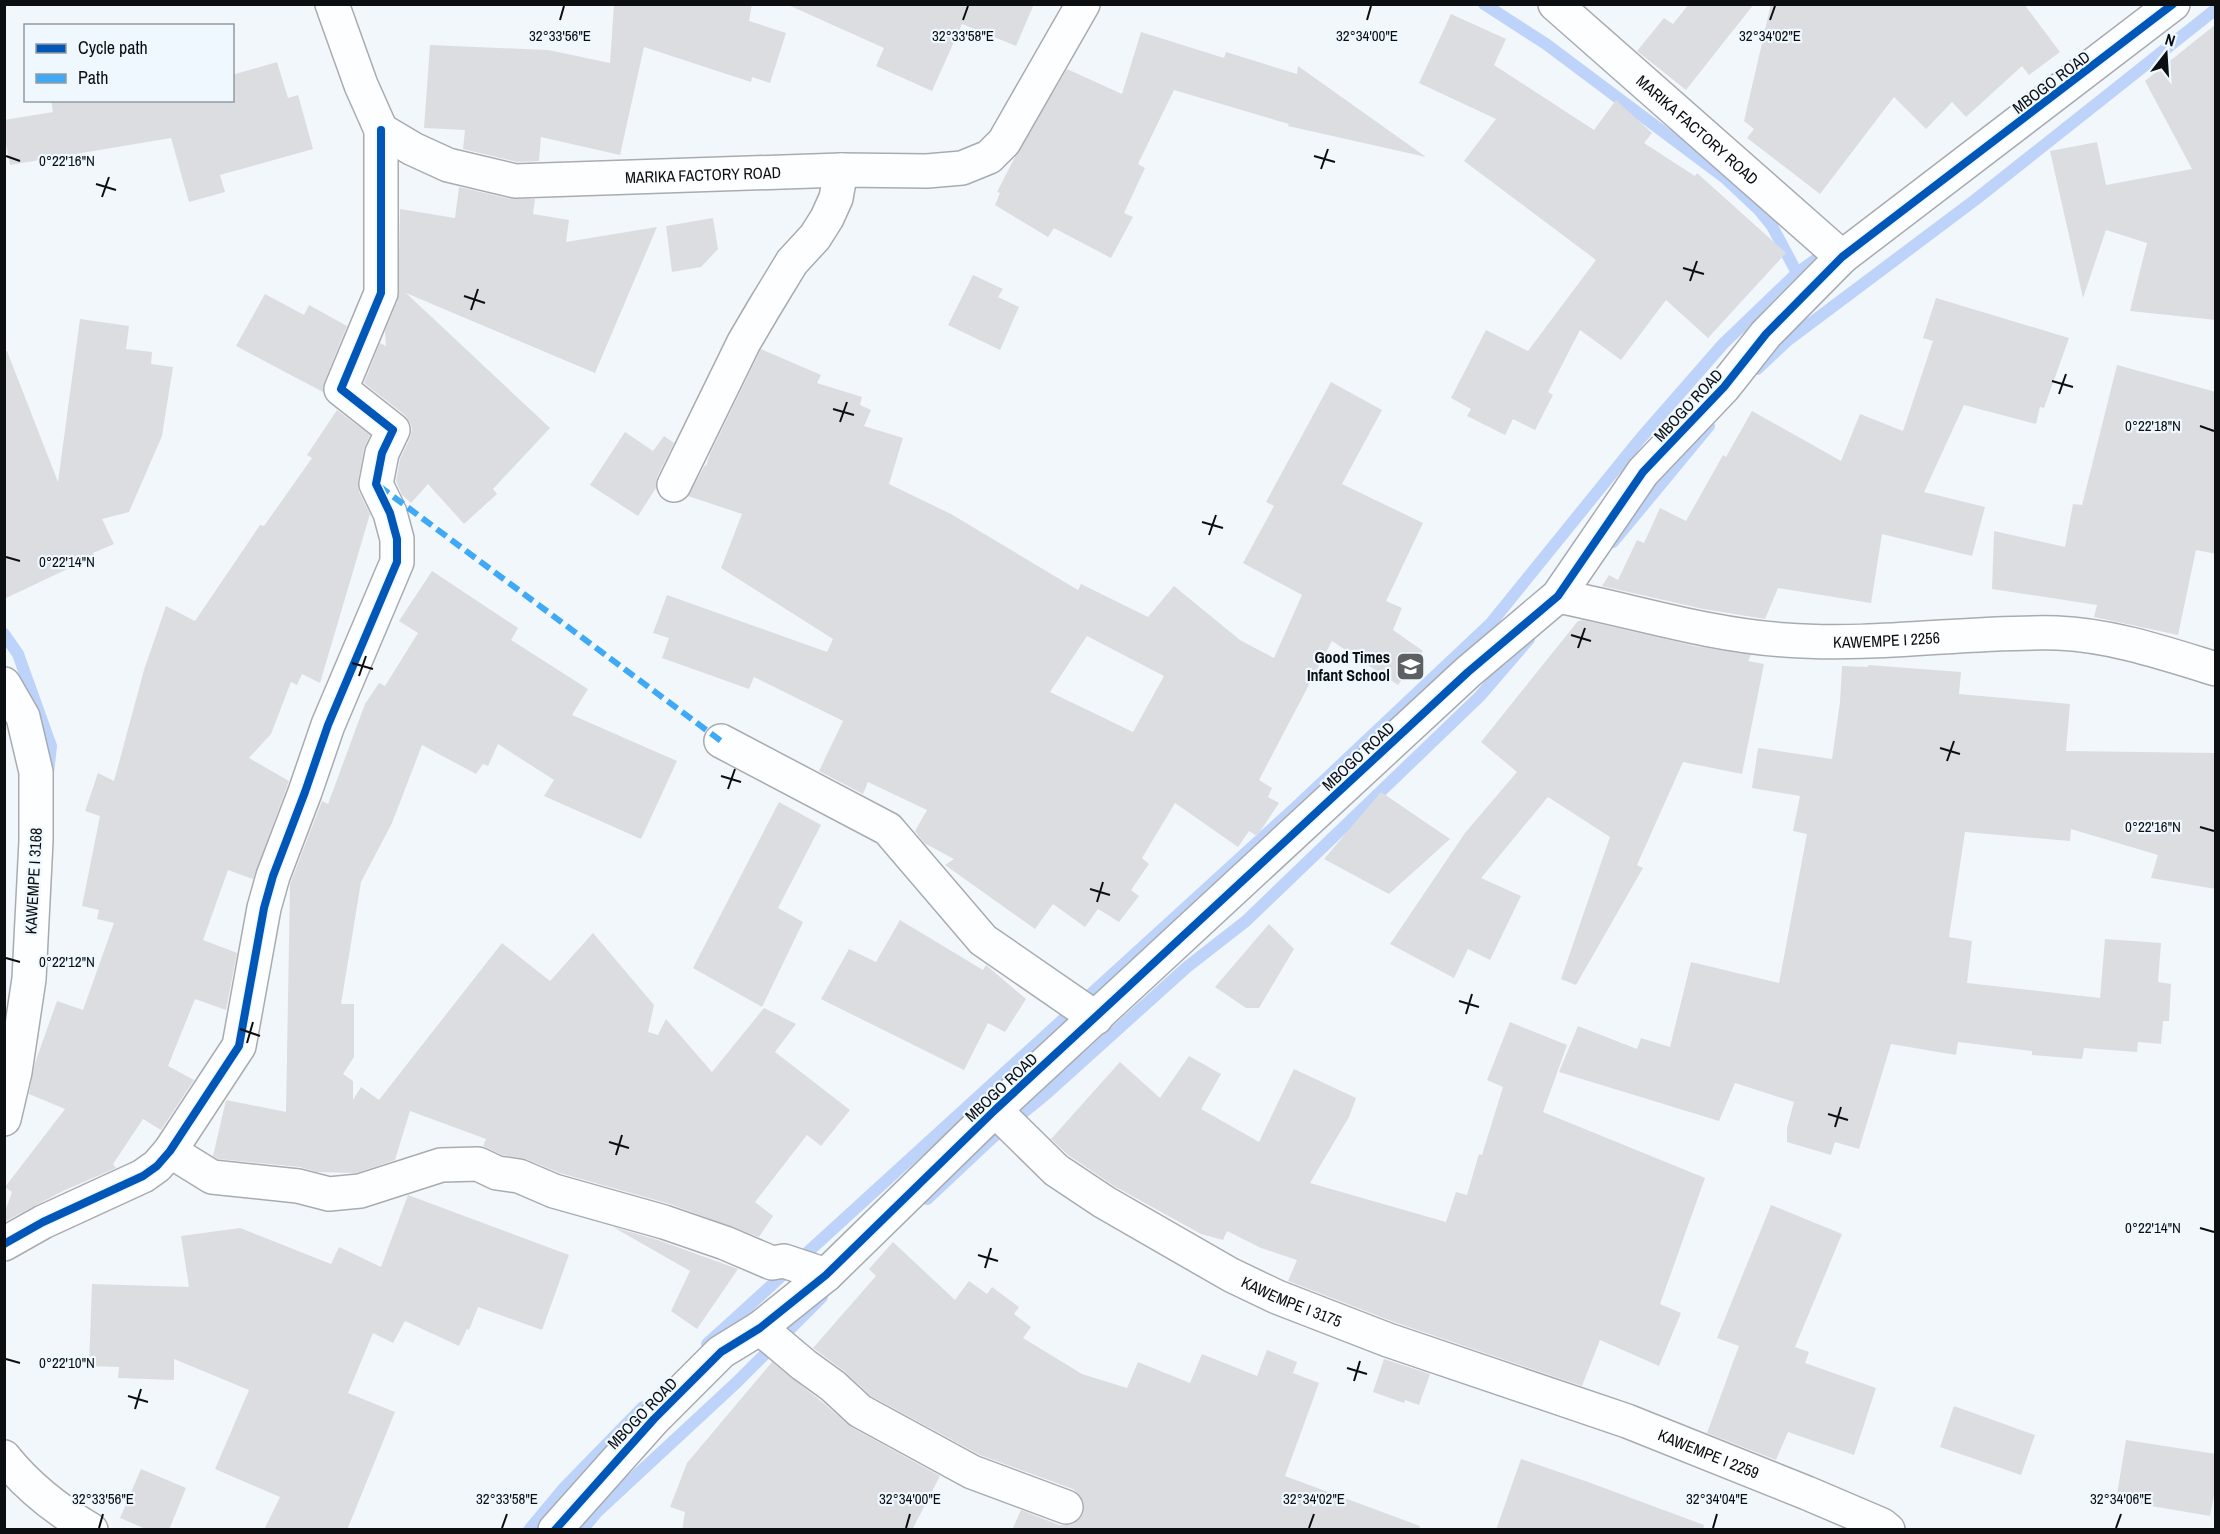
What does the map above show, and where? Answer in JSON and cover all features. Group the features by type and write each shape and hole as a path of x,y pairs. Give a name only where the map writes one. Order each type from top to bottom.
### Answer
{"street":[{"path":"4,1244 53,1217 143,1176 157,1166 170,1151 239,1046 264,908 273,876 328,725 397,562 397,539 390,513 376,484 382,453 393,430 341,389 381,293 381,130 361,85 332,4"},
{"name":"MARIKA FACTORY ROAD","path":"381,130 412,149 448,165 515,182 841,170 927,171 962,168 989,157 1004,142 1083,4"},
{"name":"MARIKA FACTORY ROAD","path":"1555,4 1842,257"},
{"name":"MBOGO ROAD","path":"555,1530 654,1419 721,1352 771,1337 826,1275 995,1110 1468,672 1558,596 1643,472 1724,387 1767,334 1842,257 2173,4"},
{"path":"674,485 744,342 792,262 815,237 827,218 836,198 841,170"},
{"name":"KAWEMPE I 2256","path":"1558,596 1728,634 1846,643 1987,634 2059,633 2127,642 2216,669"},
{"name":"KAWEMPE I 3168","path":"4,684 23,717 36,772 36,784 29,979 15,1072 4,1119"},
{"path":"721,741 888,829 983,940 1096,1017"},
{"name":"KAWEMPE I 3175","path":"995,1110 1056,1170 1104,1203 1231,1275 1345,1325 1627,1421"},
{"path":"170,1151 212,1177 298,1186 329,1194 360,1191 441,1165 478,1164 497,1173 519,1176 554,1191 664,1222 725,1243 772,1263 784,1261 826,1275"},
{"path":"771,1337 833,1386 860,1411 886,1426 972,1472 1066,1507"},
{"name":"KAWEMPE I 2259","path":"1627,1421 1807,1493 1882,1525 1888,1530"},
{"path":"4,1457 32,1487 91,1530"}],"building":[{"path":"614,4 752,4 749,21 786,33 770,83 752,77 751,82 644,47 620,155 541,137 539,161 517,162 463,149 465,130 424,128 430,45 548,50 610,63"},
{"path":"786,4 1034,4 1016,46 962,24 932,91 876,66 884,48"},
{"path":"1689,4 1754,4 1686,90 1637,51 1664,18 1673,24"},
{"path":"1771,4 2024,4 2060,52 2029,75 2022,66 1966,117 1952,102 1926,129 1894,97 1820,194 1747,138 1754,129 1744,121"},
{"path":"1451,14 1506,39 1494,65 1594,130 1616,100 1652,133 1644,143 1695,176 1697,173 1786,253 1708,338 1666,300 1621,360 1580,330 1548,392 1553,395 1535,430 1513,419 1505,435 1467,416 1471,409 1451,398 1486,330 1528,351 1596,260 1464,161 1496,119 1419,83"},
{"path":"2216,24 2216,320 2130,311 2147,243 2106,230 2083,298 2050,151 2097,142 2106,185 2192,169 2145,81"},
{"path":"1141,32 1224,58 1226,52 1297,74 1298,66 1426,157 1288,126 1289,124 1174,90 1138,164 1145,168 1124,213 1133,217 1111,258 1054,228 1048,237 995,205 1000,193 997,192 1015,157 1067,69 1122,94"},
{"path":"277,62 288,98 298,95 313,149 220,175 225,192 189,202 171,138 10,165 4,120 53,112 51,102 234,102 234,74"},
{"path":"459,187 511,199 535,199 533,214 569,220 566,242 657,227 595,373 406,293 550,428 493,489 497,494 464,524 428,484 411,503 402,495 396,481 400,459 410,438 412,429 410,422 405,415 364,383 380,343 386,346 385,331 398,300 400,209 455,218"},
{"path":"713,218 718,249 701,267 672,272 666,226"},
{"path":"973,275 1003,289 998,297 1019,307 1000,350 948,325"},
{"path":"265,294 304,315 309,305 347,326 324,382 323,392 236,346"},
{"path":"1936,298 2069,338 2044,408 2040,407 2036,424 1964,405 1924,492 1985,507 1972,556 1882,534 1871,603 1778,588 1765,619 1703,609 1602,586 1609,575 1618,580 1637,540 1644,543 1660,508 1686,521 1723,455 1726,457 1752,411 1841,461 1860,414 1903,431 1933,341 1923,338"},
{"path":"80,319 129,326 126,349 152,352 151,364 173,367 162,436 129,512 102,519 114,544 93,553 95,556 4,599 4,352 7,351 58,482"},
{"path":"761,349 821,375 817,383 862,397 860,405 871,410 864,426 903,438 889,484 951,514 1078,590 1081,584 1148,617 1174,586 1240,640 1274,658 1302,595 1243,563 1274,506 1266,502 1331,382 1382,410 1342,484 1423,523 1386,601 1402,608 1393,630 1423,651 1398,685 1332,641 1259,780 1272,788 1268,797 1279,803 1257,836 1249,831 1238,847 1175,803 1142,858 1149,864 1131,890 1139,896 1119,922 1098,909 1085,927 1053,904 1035,929 945,865 954,859 924,843 915,831 927,810 868,782 863,794 819,771 843,721 754,677 749,689 662,658 669,638 653,633 667,595 827,652 833,639 721,568 742,514 688,496 706,466","holes":["1087,636 1164,676 1133,732 1050,692"]},
{"path":"2117,365 2216,392 2216,554 2196,550 2178,635 2094,617 2097,605 1992,589 1994,531 2065,547 2073,504 2082,505"},
{"path":"337,410 370,435 364,449 358,481 359,492 370,514 320,683 302,674 297,685 291,682 271,734 249,758 289,781 253,879 228,870 203,940 237,953 226,1010 195,999 168,1066 194,1080 161,1130 143,1119 113,1164 116,1168 63,1191 4,1222 4,1214 12,1192 5,1187 65,1109 29,1094 35,1063 57,1001 83,1010 114,923 97,919 99,910 82,906 100,816 85,811 98,773 114,781 144,670 166,606 195,621 260,525 264,526 312,458 307,455"},
{"path":"625,432 653,451 664,436 674,443 657,477 656,488 638,516 590,485"},
{"path":"432,571 518,628 511,640 588,689 572,715 677,761 641,839 544,796 554,780 498,744 488,766 483,764 476,774 422,745 392,823 361,882 341,1004 354,1004 354,1057 343,1074 353,1081 353,1100 361,1087 379,1100 502,943 550,981 593,933 654,1005 648,1032 658,1035 666,1019 712,1072 764,1008 796,1024 775,1052 850,1110 821,1146 807,1135 755,1202 773,1216 759,1237 670,1204 560,1173 526,1159 502,1155 483,1146 486,1139 410,1111 395,1160 356,1173 317,1172 300,1167 218,1159 213,1156 226,1100 286,1112 290,884 322,801 328,804 365,704 379,683 385,686 418,633 399,621"},
{"path":"1583,620 1695,646 1751,655 1748,661 1764,664 1742,774 1683,762 1637,865 1643,868 1576,985 1561,979 1610,837 1548,797 1481,878 1521,896 1490,960 1468,949 1454,978 1390,944 1465,833 1517,772 1481,742 1578,621"},
{"path":"1868,665 1961,672 1959,694 2070,704 2066,751 2216,753 2216,889 2151,878 2158,855 2071,829 2070,841 1965,832 1949,937 1972,941 1967,983 2100,998 2105,939 2161,943 2158,982 2171,984 2169,1021 2163,1021 2161,1044 2138,1042 2137,1052 2084,1048 2082,1059 2032,1055 2032,1051 1958,1042 1956,1055 1891,1044 1859,1149 1835,1142 1831,1155 1787,1142 1787,1128 1794,1102 1735,1083 1719,1121 1559,1072 1578,1026 1637,1049 1641,1038 1670,1047 1691,962 1779,983 1807,834 1793,831 1800,796 1752,788 1758,748 1832,759 1840,702 1842,666 1868,667"},
{"path":"1381,792 1450,839 1389,894 1324,859"},
{"path":"779,802 821,825 778,908 803,922 762,1007 693,968"},
{"path":"900,920 983,970 986,965 1026,999 1005,1032 988,1023 964,1070 821,999 849,949 876,962"},
{"path":"1269,924 1294,949 1259,1008 1246,1008 1215,987"},
{"path":"1510,1022 1567,1045 1543,1112 1705,1178 1660,1304 1681,1313 1659,1366 1600,1340 1582,1386 1394,1322 1288,1281 1297,1260 1261,1248 1227,1231 1223,1240 1201,1234 1114,1186 1068,1155 1051,1139 1120,1062 1160,1098 1189,1056 1221,1074 1201,1109 1259,1142 1294,1069 1356,1098 1349,1117 1310,1183 1446,1222 1456,1192 1467,1195 1479,1154 1482,1155 1503,1087 1487,1080"},
{"path":"408,1195 569,1255 542,1330 478,1307 469,1330 467,1329 459,1346 405,1321 393,1343 373,1333 348,1393 395,1412 347,1530 264,1530 280,1497 215,1469 249,1390 174,1359 174,1380 118,1378 119,1367 89,1366 92,1284 189,1287 181,1236 240,1228 331,1264 339,1247 381,1267"},
{"path":"1771,1205 1842,1234 1795,1347 1809,1352 1805,1363 1876,1388 1854,1455 1788,1432 1776,1460 1707,1433 1739,1346 1717,1338"},
{"path":"613,1227 658,1240 738,1269 697,1329 671,1311 690,1271"},
{"path":"893,1242 955,1300 969,1281 987,1294 992,1287 1019,1307 1014,1314 1031,1327 1023,1338 1082,1374 1127,1388 1138,1362 1190,1383 1202,1354 1257,1376 1267,1350 1297,1362 1293,1373 1319,1383 1285,1476 1420,1526 1419,1530 1012,1530 1021,1510 1059,1525 1070,1525 1077,1522 1083,1514 1084,1503 1073,1489 980,1455 871,1396 844,1371 813,1348 876,1276 869,1269"},
{"path":"1384,1359 1430,1374 1419,1405 1405,1400 1404,1403 1373,1392"},
{"path":"772,1362 851,1427 940,1476 912,1530 682,1530 685,1512 670,1507 687,1463"},
{"path":"1954,1406 2035,1435 2021,1475 1940,1447"},
{"path":"2126,1440 2216,1454 2216,1485 2210,1516 2116,1500"},
{"path":"1521,1459 1704,1525 1703,1530 1496,1530"},
{"path":"141,1469 186,1488 169,1530 148,1530 120,1518"}],"waterway":[{"path":"1484,4 1546,44 1725,178 1759,210 1772,226 1797,273"},
{"path":"1757,369 1787,341 1975,200 2216,9"},
{"path":"707,1344 1296,807 1491,623 1640,439 1723,344 1797,273 1829,250"},
{"path":"1613,542 1709,426"},
{"path":"4,634 18,654 51,746 48,773"},
{"path":"927,1199 992,1138 1046,1094 1187,967 1246,921 1480,696 1529,639"},
{"path":"582,1530 598,1511 737,1382 822,1297"},
{"path":"529,1530 563,1489 643,1407"}],"marked path":[{"path":"379,486 721,741"}],"cycle path":[{"path":"555,1530 654,1419 721,1352 760,1328 826,1275 995,1110 1468,672 1558,596 1643,472 1724,387 1766,334 1842,257 2173,4"},
{"path":"4,1244 43,1222 143,1176 157,1166 170,1151 239,1046 264,908 273,876 328,725 397,562 397,539 390,513 376,484 382,453 393,430 341,389 381,293 381,130"}],"place":[{"name":"Good Times Infant School","path":"1411,666"}]}
